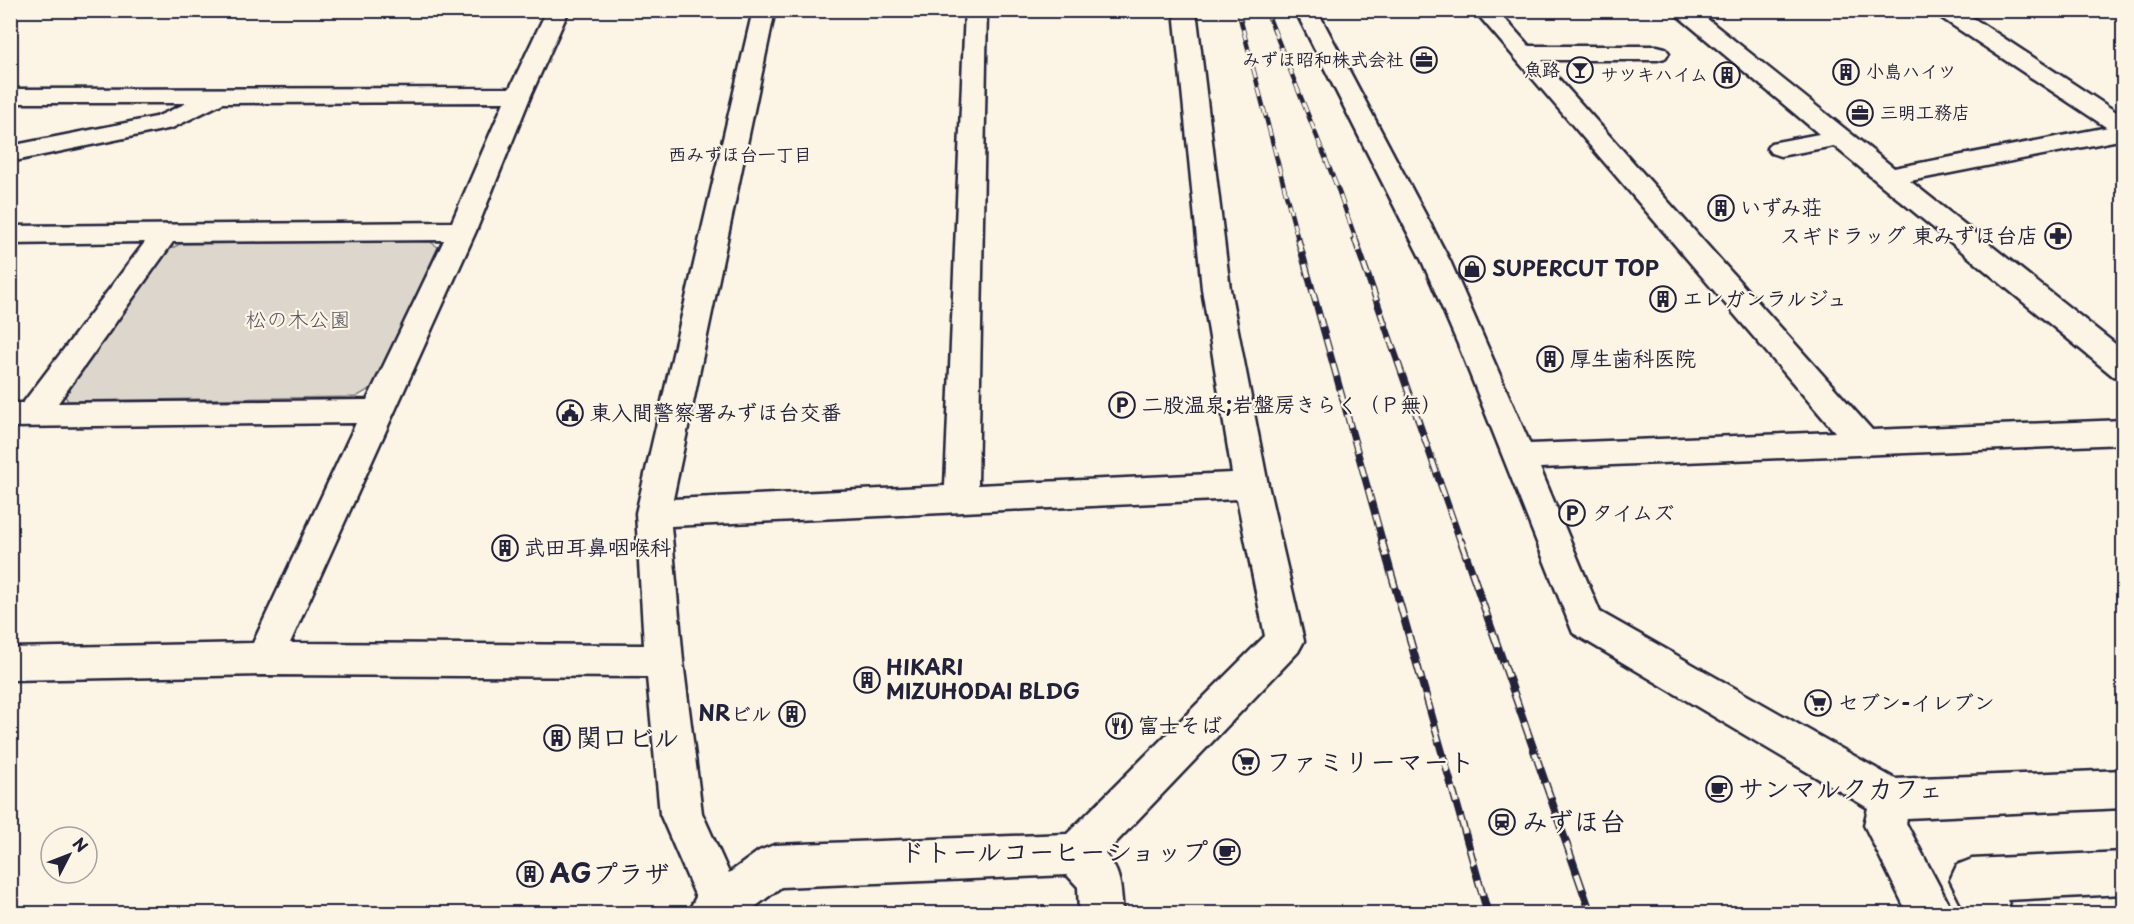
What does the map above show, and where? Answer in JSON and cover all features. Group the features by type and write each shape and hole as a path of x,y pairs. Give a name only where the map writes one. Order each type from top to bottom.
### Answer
{"street":[{"path":"264,659 462,231 519,95 558,10"},
{"path":"765,10 653,513 664,661 681,814 716,910 774,866 1076,854 1285,641 1251,485 1216,289 1185,10"},
{"path":"961,498 976,10"},
{"path":"1306,10 1436,261 1475,349 1586,622 1891,799 2124,789"},
{"path":"1485,10 1863,442"},
{"path":"1682,10 2124,368"},
{"path":"1945,10 2124,130"},
{"path":"1522,53 1657,53"},
{"path":"10,96 519,95"},
{"path":"10,154 163,123 187,114 220,96"},
{"path":"1888,177 2124,130"},
{"path":"1780,148 1840,138"},
{"path":"10,235 462,231"},
{"path":"21,416 166,234"},
{"path":"21,416 377,411"},
{"path":"1519,457 2124,432"},
{"path":"653,513 1251,485"},
{"path":"10,664 264,659 664,661"},
{"path":"1891,799 1885,825 1932,914"},
{"path":"1076,854 1099,879 1101,914"},
{"path":"1991,914 1972,880 2124,873"}],"green space":[{"name":"松の木公園","path":"429,241 438,247 375,386 356,397 68,401 63,393 168,250 180,244"}],"railway":[{"path":"1238,10 1298,240"},
{"path":"1266,10 1356,240"},
{"path":"1298,239 1383,543"},
{"path":"1355,239 1461,543"},
{"path":"1382,541 1488,914"},
{"path":"1461,541 1591,914"}],"place":[{"name":"みずほ昭和株式会社","path":"1424,60"},
{"name":"魚路","path":"1580,70"},
{"name":"小島ハイツ","path":"1846,72"},
{"name":"サツキハイム","path":"1727,75"},
{"name":"三明工務店","path":"1860,113"},
{"name":"いずみ荘","path":"1721,208"},
{"name":"スギドラッグ 東みずほ台店","path":"2058,236"},
{"name":"SUPERCUT TOP","path":"1472,269"},
{"name":"エレガンラルジュ","path":"1663,299"},
{"name":"厚生歯科医院","path":"1550,359"},
{"name":"二股温泉;岩盤房きらく（Ｐ無）","path":"1122,405"},
{"name":"東入間警察署みずほ台交番","path":"570,413"},
{"name":"タイムズ","path":"1572,513"},
{"name":"武田耳鼻咽喉科","path":"505,548"},
{"name":"HIKARI MIZUHODAI BLDG","path":"867,680"},
{"name":"セブン-イレブン","path":"1818,703"},
{"name":"NRビル","path":"792,714"},
{"name":"富士そば","path":"1119,726"},
{"name":"関口ビル","path":"557,738"},
{"name":"ファミリーマート","path":"1246,762"},
{"name":"サンマルクカフェ","path":"1719,789"},
{"name":"みずほ台","path":"1502,822"},
{"name":"ドトールコーヒーショップ","path":"1227,852"},
{"name":"AGプラザ","path":"530,874"}],"district":[{"name":"西みずほ台一丁目","path":"740,155"}]}
